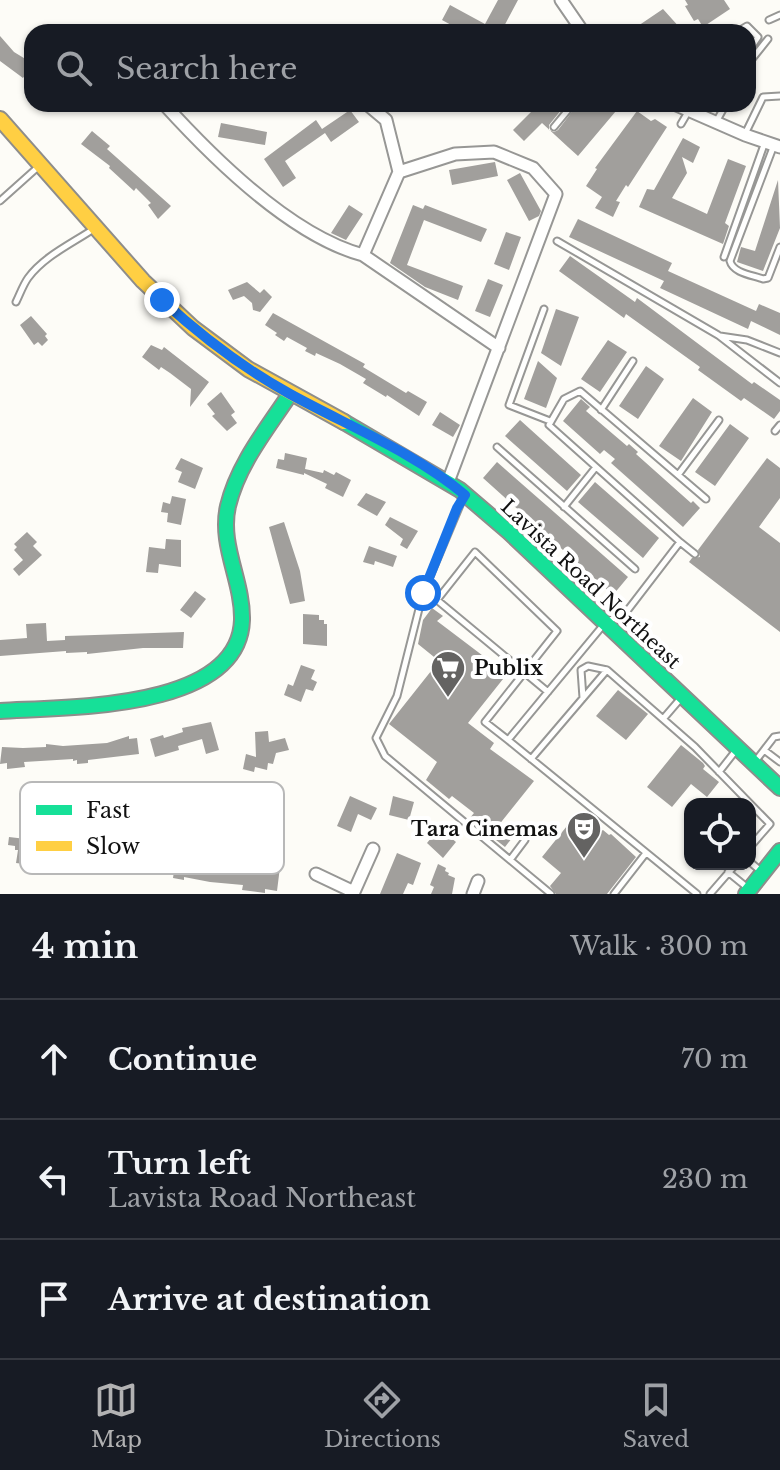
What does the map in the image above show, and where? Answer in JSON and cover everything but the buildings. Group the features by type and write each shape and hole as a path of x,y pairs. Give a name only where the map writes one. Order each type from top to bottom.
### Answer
{"main road":[{"name":"Lavista Road Northeast","path":"0,119 143,281 193,328 248,369 398,452 465,495 509,532 780,788"},
{"path":"0,711 151,697 207,677 231,656 241,633 242,606 228,548 227,508 238,477 290,394"},
{"path":"748,892 780,851"}],"street":[{"path":"561,0 576,24"},
{"path":"171,112 198,141 280,212 339,248 363,255 499,348"},
{"path":"363,255 399,172 386,120 376,112"},
{"path":"688,112 773,144"},
{"path":"399,172 455,154 494,152 533,168 556,194 448,482"},
{"path":"316,874 354,893 373,849"},
{"path":"473,894 478,881"}],"lane":[{"path":"769,20 780,15"},
{"path":"756,54 768,39"},
{"path":"756,112 763,97 780,96"},
{"path":"554,127 566,112"},
{"path":"681,124 688,112"},
{"path":"716,123 722,112"},
{"path":"745,135 756,112"},
{"path":"773,144 731,266 735,270 768,278 780,247"},
{"path":"724,257 773,144"},
{"path":"0,201 42,164"},
{"path":"16,302 28,278 37,269 96,227"},
{"path":"557,241 718,335 780,383"},
{"path":"544,309 509,405 550,421"},
{"path":"718,335 747,340 780,353"},
{"path":"601,410 633,361"},
{"path":"695,554 549,425 550,421 564,399 580,391 706,499"},
{"path":"678,475 719,420"},
{"path":"775,431 780,425"},
{"path":"497,447 635,569"},
{"path":"564,507 596,467"},
{"path":"465,495 423,593 397,696 376,738 385,756 551,894"},
{"path":"508,740 605,623 627,611 680,542"},
{"path":"437,600 475,552 557,631 485,722 697,894"},
{"path":"423,593 437,600 548,692"},
{"path":"583,698 581,670 588,666 607,670 680,734 745,798"},
{"path":"531,759 607,670"},
{"path":"663,719 681,697"},
{"path":"753,763 774,737 780,736"},
{"path":"719,772 737,748"},
{"path":"764,750 780,762"},
{"path":"756,810 770,824 756,840"},
{"path":"510,860 525,840"},
{"path":"614,894 646,853"},
{"path":"756,867 763,873"},
{"path":"710,894 728,872 748,892"}],"traffic: fast":[{"path":"0,711 65,708 144,698 181,688 212,672 233,650 242,620 227,535 228,506 246,461 290,394"},
{"path":"344,422 460,490 509,532 780,788"},
{"path":"746,894 780,851"}],"traffic: slow":[{"path":"0,119 143,281 193,328 248,369 344,422"}],"place":[{"name":"Publix","path":"448,699"},
{"name":"Tara Cinemas","path":"584,860"}],"route":[{"path":"162,300 193,328 248,369 398,452 465,495 423,593"}]}
